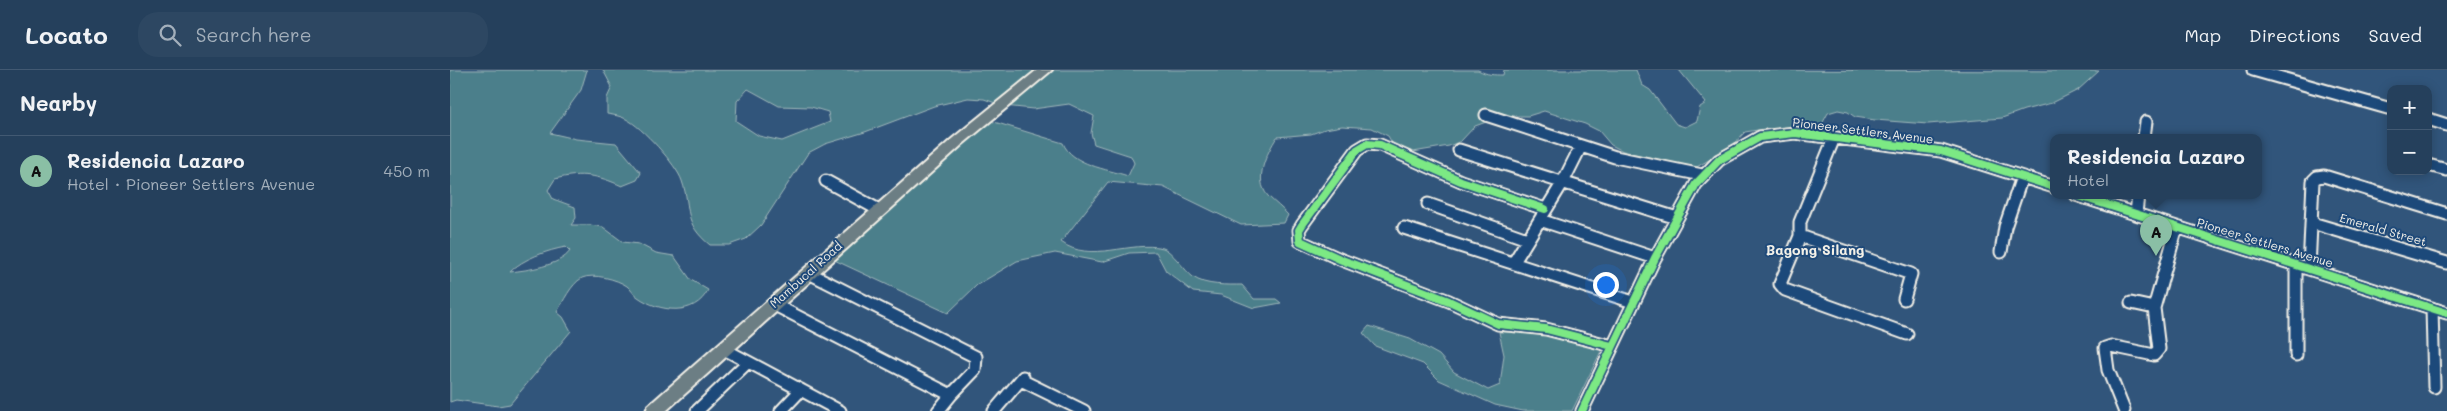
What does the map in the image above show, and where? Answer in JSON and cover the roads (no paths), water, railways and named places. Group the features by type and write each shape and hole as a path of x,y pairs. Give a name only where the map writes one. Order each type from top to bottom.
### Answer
{"main road":[{"name":"Mambucal Road","path":"654,411 808,272 958,141 1045,70"}],"street":[{"path":"2254,70 2274,73 2387,108"},
{"path":"1486,115 1581,146 1645,164 1702,175"},
{"path":"2432,120 2447,125"},
{"path":"2144,134 2146,122"},
{"name":"Pioneer Settlers Avenue","path":"1582,411 1655,258 1702,175 1718,160 1749,142 1767,135 1795,133 1941,151 2050,186"},
{"path":"1834,138 1800,222 1800,236 1780,280 1781,287 1907,334"},
{"path":"1545,209 1461,181 1380,145 1369,143 1361,145 1357,150 1302,225 1299,235 1300,241 1342,260 1449,301 1498,324 1546,329 1612,346"},
{"path":"1514,262 1563,182 1581,146"},
{"path":"1460,150 1677,218"},
{"path":"2432,166 2447,170"},
{"path":"2309,268 2313,181 2320,176 2447,214"},
{"path":"2001,252 2005,227 2022,177"},
{"path":"826,181 879,210"},
{"name":"Pioneer Settlers Avenue","path":"2089,199 2447,313"},
{"path":"2136,214 2138,199"},
{"path":"1428,204 1527,239"},
{"path":"1540,220 1655,258"},
{"name":"Emerald Street","path":"2312,223 2447,263"},
{"path":"2124,410 2108,370 2104,351 2111,346 2157,354 2159,350 2154,308 2177,227"},
{"path":"1404,228 1634,302"},
{"path":"1800,236 1911,274 1904,299"},
{"path":"2296,265 2296,354"},
{"path":"808,272 976,357 978,366 938,411"},
{"path":"2131,303 2154,308"},
{"path":"773,304 951,395"},
{"path":"2432,308 2434,387"},
{"path":"724,349 840,411"},
{"path":"697,411 748,362"},
{"path":"994,411 1022,378 1084,411"},
{"path":"781,411 801,390"}],"place":[{"name":"Residencia Lazaro","path":"2156,256"}],"district":[{"name":"Bagong Silang","path":"1815,250"}]}
